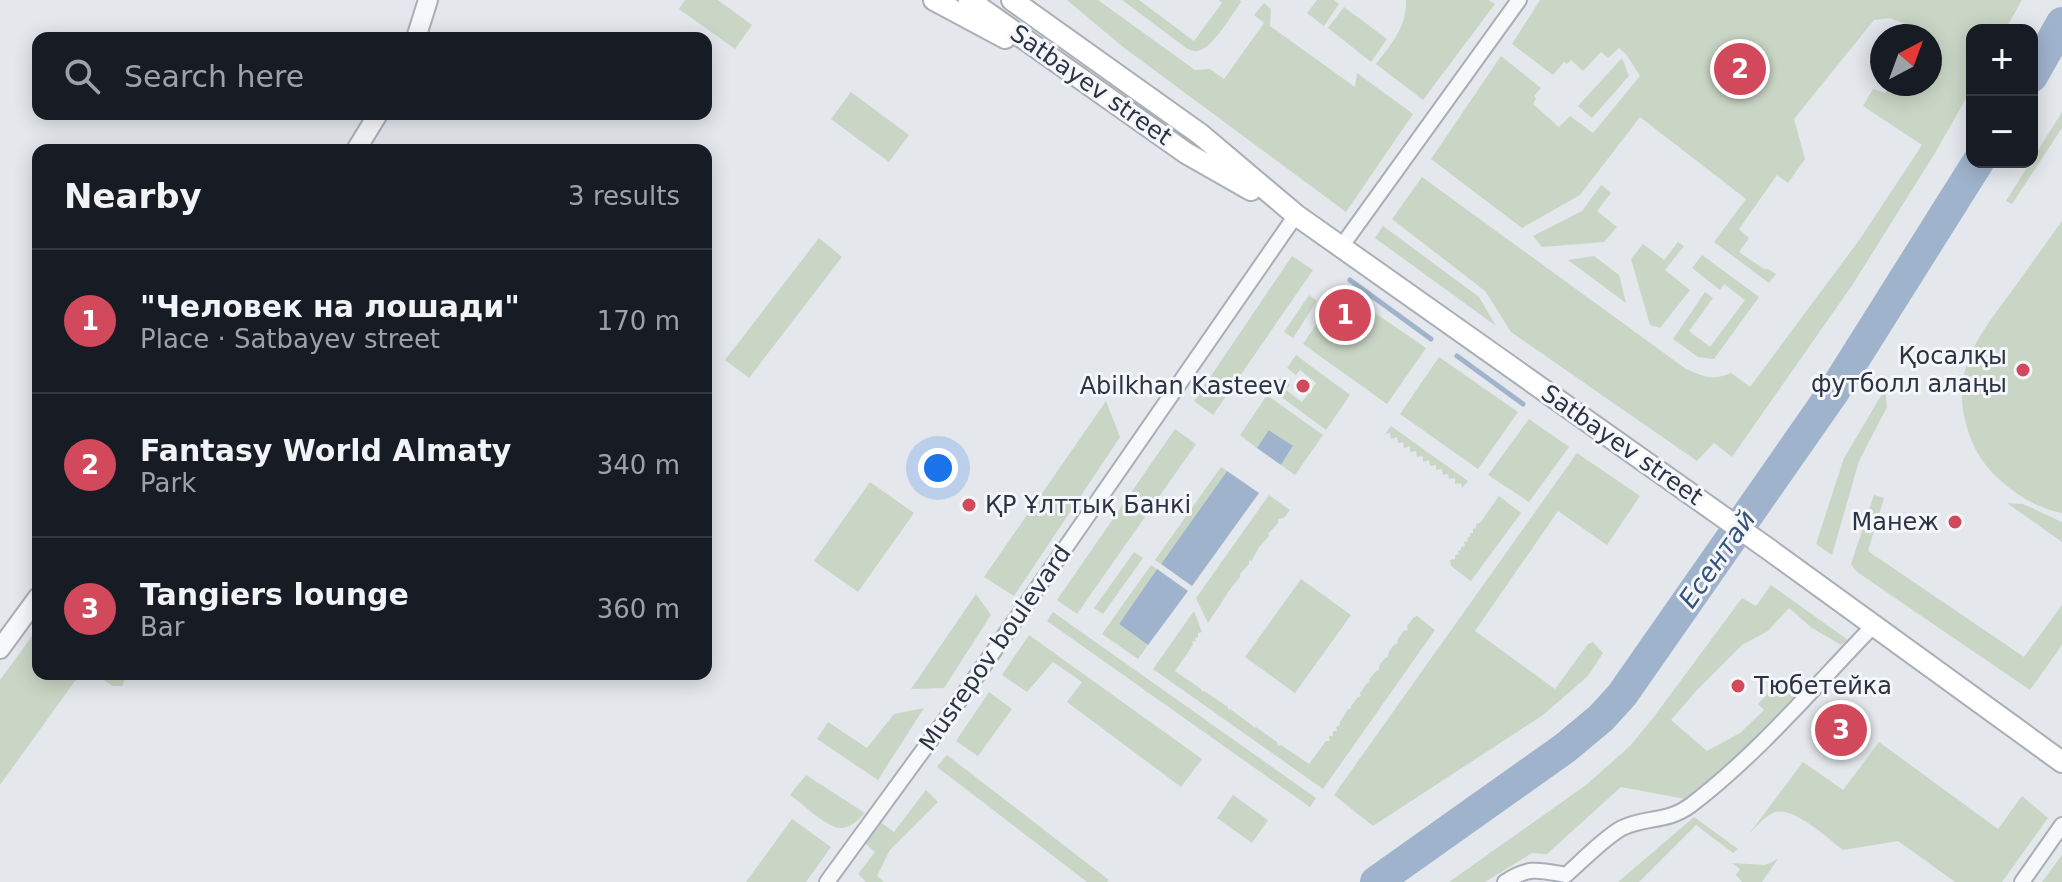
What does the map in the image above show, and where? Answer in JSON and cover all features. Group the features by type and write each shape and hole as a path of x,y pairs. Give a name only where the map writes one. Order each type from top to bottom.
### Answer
{"main road":[{"path":"934,0 1081,77"},
{"name":"Satbayev street","path":"969,0 1186,153 1296,215"},
{"name":"Satbayev street","path":"1012,0 1200,134 1296,215 1767,548 2062,762"},
{"path":"1030,0 1093,58"}],"street":[{"path":"418,32 428,0"},
{"path":"1341,247 1519,0"},
{"path":"360,144 374,120"},
{"name":"Musrepov boulevard","path":"830,878 962,697 1296,215"},
{"path":"0,649 32,605"},
{"path":"1505,882 1527,870 1566,875 1620,829 1637,822 1669,818 1688,807 1742,761 1874,625"},
{"path":"2022,882 2062,825"}],"green space":[{"path":"685,0 718,0 752,25 735,49 679,9"},
{"path":"1067,0 1098,0 1195,70 1210,69 1224,79 1264,23 1254,15 1264,3 1271,9 1270,26 1355,87 1357,73 1413,114 1346,212 1123,47"},
{"path":"1122,0 1139,0 1194,41 1222,3 1219,0 1241,2 1216,37 1204,49 1195,51 1186,48"},
{"path":"1317,0 1334,0 1339,4 1324,26 1307,13"},
{"path":"1406,0 1488,0 1495,4 1423,100 1376,64 1401,27"},
{"path":"1540,0 2022,0 2008,24 1966,24 1966,99 1935,153 1853,284 1732,457 1714,443 1697,461 1511,332 1485,291 1392,219 1422,177 1686,369 1708,377 1731,373 1750,387 1860,239 1922,145 1863,106 1870,94 1942,96 1942,24 1906,24 1890,18 1874,20 1794,119 1805,159 1788,183 1777,175 1739,229 1749,238 1739,252 1776,274 1769,283 1714,242 1746,199 1640,117 1580,195 1522,228 1431,159 1501,56 1541,88 1534,96 1533,104 1559,127 1570,116 1593,133 1640,76 1619,48 1608,58 1601,52 1583,71 1571,60 1567,64 1564,62 1553,75 1512,44"},
{"path":"1344,7 1387,39 1371,62 1328,28"},
{"path":"1622,58 1629,76 1592,118 1578,106"},
{"path":"851,92 909,135 889,162 831,119"},
{"path":"2062,112 2062,128 2038,164 2038,150"},
{"path":"2027,168 2036,168 2012,204 2006,201"},
{"path":"1601,185 1611,193 1597,211 1617,227 1604,242 1542,247 1533,236 1582,211"},
{"name":"Қосалқы футболл алаңы","path":"2062,221 2062,513 2022,497 1989,469 1971,440 1962,401 1966,366 1980,336"},
{"path":"1383,226 1479,297 1496,326 1375,238"},
{"path":"819,238 842,257 749,378 725,360"},
{"path":"1678,242 1684,246 1665,270 1690,290 1660,328 1650,325 1631,259 1643,244 1664,260"},
{"path":"1702,255 1759,297 1714,359 1698,357 1673,339 1705,292 1713,298 1689,331 1710,347 1745,300 1724,284 1720,290 1692,268"},
{"path":"1292,256 1313,270 1213,415 1194,401"},
{"path":"1594,256 1619,275 1626,303 1568,260"},
{"path":"1340,289 1426,348 1387,404 1303,344"},
{"path":"1309,295 1317,301 1293,338 1284,332"},
{"path":"1296,355 1350,395 1326,430 1272,390 1280,378 1290,385 1286,390 1302,402 1316,383 1300,370 1296,375 1287,368"},
{"path":"1439,357 1518,412 1478,469 1400,414"},
{"path":"1885,389 1887,407 1859,461 1832,555 1816,544 1844,458"},
{"path":"1267,395 1323,435 1295,475 1281,465 1293,447 1270,430 1257,448 1240,435"},
{"path":"1106,401 1120,437 1014,596 984,577"},
{"path":"1529,419 1569,447 1529,502 1488,475"},
{"path":"1391,426 1468,481 1462,488 1461,483 1455,484 1455,478 1449,479 1448,474 1443,475 1442,469 1436,470 1436,465 1430,466 1429,460 1423,462 1423,456 1417,457 1416,451 1410,452 1410,446 1404,448 1397,437 1391,439 1390,433 1385,434"},
{"path":"1175,429 1196,444 1077,614 1057,600"},
{"path":"1577,453 1640,496 1607,545 1558,511 1475,631 1555,689 1588,644 1593,642 1603,653 1588,676 1543,715 1373,826 1334,795"},
{"path":"1221,467 1227,471 1161,564 1155,560"},
{"path":"870,482 914,513 858,592 814,561"},
{"path":"1269,495 1290,510 1284,518 1278,519 1208,623 1196,598"},
{"path":"1874,495 1884,498 1868,551 2024,657 2062,605 2062,645 2030,690 1857,572 1851,564"},
{"path":"1499,496 1521,513 1471,581 1451,566 1450,560 1459,554 1476,524 1480,523"},
{"path":"2007,503 2023,504 2062,522 2062,542"},
{"path":"1134,552 1143,558 1103,614 1094,608"},
{"path":"1151,565 1157,569 1119,624 1148,645 1138,659 1102,634"},
{"path":"1301,579 1351,615 1295,693 1245,657"},
{"path":"1771,585 1848,640 1841,645 1812,628 1789,608 1768,631 1742,645 1671,720 1707,751 1740,733 1764,710 1758,704 1779,682 1797,697 1738,758 1685,799 1621,787 1547,854 1532,853 1485,882 1449,882 1586,785 1630,746 1742,598 1756,606"},
{"path":"976,594 991,615 944,688 911,689"},
{"path":"1194,611 1202,632 1198,633 1196,641 1192,642 1175,671 1277,742 1278,746 1309,764 1326,741 1330,741 1329,736 1337,731 1336,727 1348,709 1361,696 1360,693 1388,657 1391,648 1398,643 1397,640 1408,630 1407,626 1414,617 1417,616 1435,630 1323,789 1153,669"},
{"path":"1053,612 1316,798 1310,807 1047,621"},
{"path":"1029,635 1202,759 1181,787 1067,702 1082,682 1053,662 1027,692 1002,675"},
{"path":"32,636 32,680 76,680 0,785 0,680"},
{"path":"104,680 124,680 122,686 113,686"},
{"path":"989,692 1012,709 978,756 956,741"},
{"path":"924,708 878,780 817,739 828,722 867,748 894,714"},
{"path":"1879,742 1998,829 2022,796 2048,818 2002,882 1955,882 1898,841 1843,850 1810,824 1790,813 1773,813 1749,834 1803,762 1843,790"},
{"path":"947,755 1109,880 1087,882 937,767"},
{"path":"806,775 865,813 852,825 842,828 823,820 790,795"},
{"path":"926,790 938,802 890,850 877,876 884,882 866,882 858,874 875,852 865,843 880,822 894,832"},
{"path":"1233,795 1268,820 1252,843 1217,818"},
{"path":"1694,817 1738,849 1733,853 1696,825 1639,882 1618,882"},
{"path":"792,819 831,847 806,882 746,882"},
{"path":"2062,855 2062,882 2042,882"},
{"path":"1778,859 1762,882 1742,882 1736,875 1740,869 1732,863 1765,865"}],"water":[{"path":"1269,430 1293,446 1281,465 1257,448"},
{"path":"1227,471 1259,493 1192,586 1161,564"},
{"path":"1157,569 1188,591 1148,645 1119,624"}],"waterway":[{"name":"Есентай","path":"2038,65 2062,23"},
{"name":"Есентай","path":"1376,882 1565,748 1601,718 1622,695 1834,391 1974,168"},
{"path":"1350,280 1431,339"},
{"path":"1457,356 1523,404"}],"place":[{"name":"Fantasy World Almaty","path":"1740,69"},
{"name":"\"Человек на лошади\"","path":"1345,315"},
{"name":"Қосалқы футболл алаңы","path":"2023,370"},
{"name":"Abilkhan Kasteev","path":"1303,386"},
{"name":"ҚР Ұлттық Банкі","path":"969,505"},
{"name":"Манеж","path":"1955,522"},
{"name":"Тюбетейка","path":"1738,686"},
{"name":"Tangiers lounge","path":"1841,730"}]}
